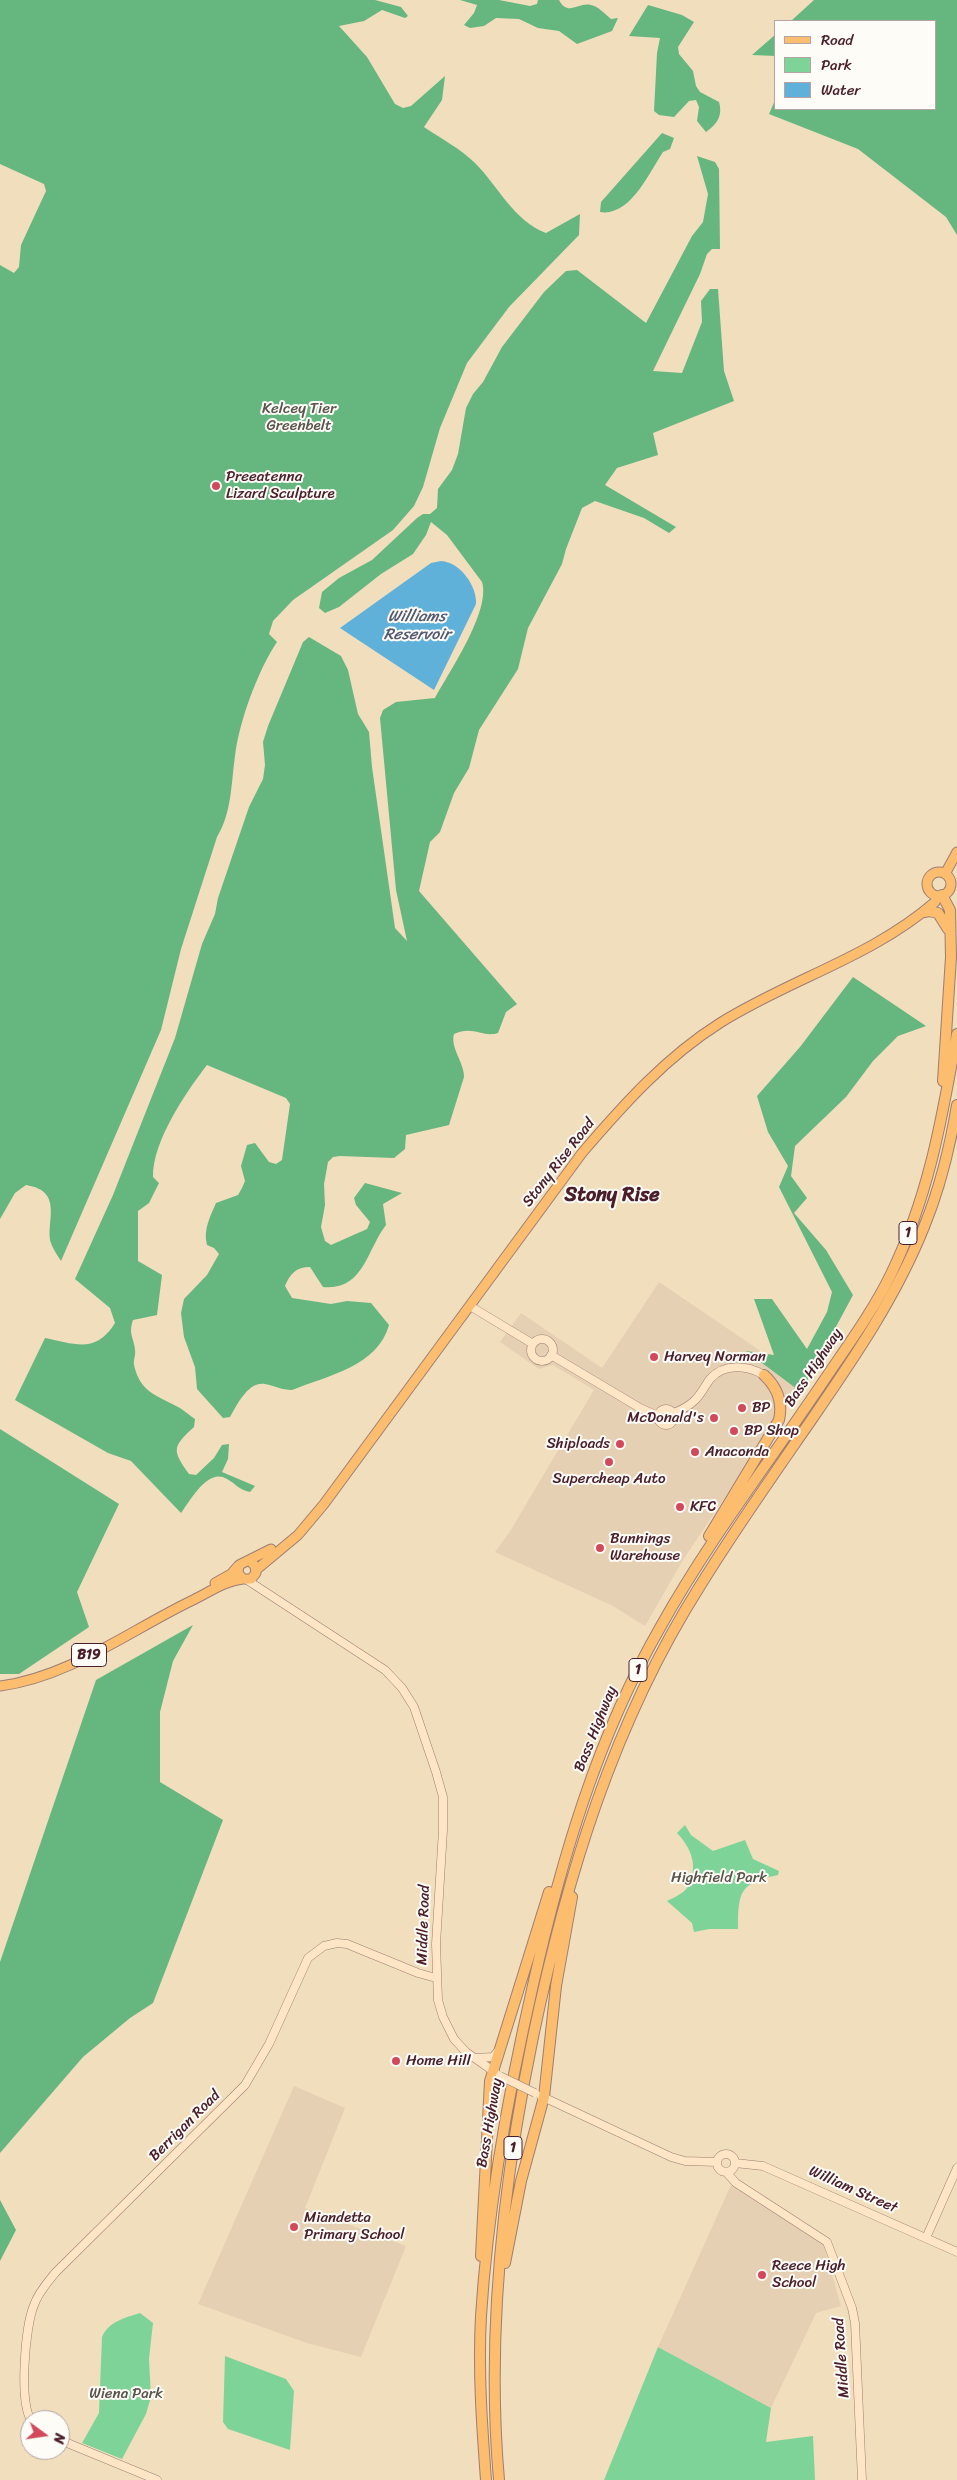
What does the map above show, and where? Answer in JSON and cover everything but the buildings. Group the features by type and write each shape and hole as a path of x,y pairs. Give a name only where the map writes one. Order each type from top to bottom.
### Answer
{"highway":[{"path":"936,1150 942,1105 951,957 949,907 940,895"},
{"path":"920,914 929,910 938,913 950,932"},
{"name":"Bass Highway","path":"486,2480 481,2397 481,2319 492,2211 518,2049 563,1865 594,1770 632,1680 659,1628 687,1582 873,1306 891,1274 914,1221 936,1150 957,1034"},
{"name":"Bass Highway","path":"499,2480 495,2432 495,2326 500,2247 525,2077 561,1914 588,1824 615,1753 639,1698 689,1604 751,1508 856,1356 910,1261 935,1199 957,1105"},
{"path":"687,1582 710,1534 779,1420 780,1404 778,1394 772,1383 764,1375"},
{"path":"481,2319 482,2199 496,2073 501,2048 563,1848 594,1770"},
{"path":"495,2326 509,2238 539,2113 556,1986 570,1906 588,1824"}],"main road":[{"name":"B19","path":"944,874 957,852"},
{"name":"B19","path":"929,890 927,882 930,876 937,872 944,874 949,878 950,886 948,892 940,895"},
{"path":"929,890 940,895"},
{"name":"Stony Rise Road","path":"920,914 929,890"},
{"name":"Stony Rise Road","path":"256,1572 298,1535 309,1522 582,1153 626,1102 683,1049 720,1023 897,932 935,902 940,895"},
{"name":"Stony Rise Road","path":"250,1561 262,1555 309,1522"},
{"name":"B19","path":"0,1686 16,1684 48,1674 80,1659 172,1609 231,1574 239,1565 250,1561"},
{"path":"250,1561 256,1572"},
{"path":"239,1565 238,1573 245,1579"},
{"name":"B19","path":"172,1609 220,1586 245,1579 256,1572"}],"street":[{"path":"470,1306 533,1344"},
{"path":"538,1340 545,1340 551,1344 552,1355 543,1361 536,1360 531,1351 533,1344 538,1340"},
{"path":"552,1355 640,1408 658,1416 661,1424 667,1426 674,1421 674,1413"},
{"path":"674,1413 694,1401 710,1379 720,1371 731,1367 744,1367 754,1369 764,1375"},
{"path":"658,1416 663,1410 669,1410 674,1413"},
{"name":"Middle Road","path":"256,1572 267,1592"},
{"name":"Middle Road","path":"245,1579 385,1670 402,1688 414,1707 443,1797 436,1978 438,2000 454,2039 473,2058 496,2073 671,2157 685,2160 718,2162"},
{"name":"Berrigan Road","path":"27,2410 24,2394 28,2323 34,2304 42,2289 55,2273 245,2084 269,2044 308,1958 324,1946 336,1943 348,1944 418,1973 436,1978"},
{"path":"473,2058 493,2057 501,2048"},
{"path":"539,2113 547,2107 558,2104"},
{"path":"725,2154 731,2156 735,2163 732,2170 726,2172 720,2170 718,2162 720,2157 725,2154"},
{"name":"William Street","path":"735,2163 763,2166 957,2252"},
{"path":"926,2238 957,2168"},
{"name":"Middle Road","path":"726,2172 745,2189 821,2236 831,2249 852,2308 855,2323 862,2480"},
{"path":"70,2444 157,2480"}],"shaded area":[{"path":"659,1282 803,1380 683,1560 645,1626 613,1606 495,1552 509,1533 594,1390 553,1365 539,1369 500,1342 521,1313 602,1368"},
{"name":"Miandetta Primary School","path":"294,2086 345,2108 305,2208 406,2246 361,2357 307,2343 198,2304"},
{"name":"Reece High School","path":"731,2185 823,2243 841,2306 816,2313 771,2408 658,2347"}],"green space":[{"name":"Kelcey Tier Greenbelt","path":"0,0 375,0 401,7 408,16 405,18 382,10 364,21 339,26 367,57 395,104 403,108 411,106 445,76 442,100 424,127 457,148 475,163 516,212 535,227 546,233 580,214 579,235 509,307 467,363 440,428 423,487 414,506 393,530 293,600 273,621 269,634 277,642 256,681 245,712 237,742 226,818 217,837 181,949 161,1030 61,1261 51,1243 51,1209 49,1201 46,1194 38,1188 26,1185 15,1193 0,1219 0,265 14,273 19,267 21,245 46,191 44,184 0,164"},
{"path":"460,0 499,0 530,6 537,4 538,0 559,0 566,8 591,5 611,19 618,18 612,31 577,44 559,31 538,28 519,19 496,18 484,26 470,28 464,25 474,13 477,5"},
{"path":"814,0 957,0 957,235 946,217 858,149 769,114 774,103 774,110 937,110 937,20 792,20"},
{"path":"648,5 682,15 694,22 678,47 679,54 693,71 696,86 700,92 719,102 720,116 706,132 697,121 699,107 696,100 689,101 674,117 659,115 654,111 657,53 660,38 629,36"},
{"path":"774,36 774,56 752,55"},
{"path":"662,133 674,138 670,149 663,152 638,192 621,208 611,212 600,212 601,202"},
{"path":"697,156 715,162 719,169 720,249 712,249 707,254 700,274 653,371 682,373 702,322 701,301 710,289 718,289 724,371 734,401 653,433 658,455 617,468 605,485 676,527 669,533 644,518 595,501 582,508 562,564 528,628 518,669 479,730 469,768 454,793 440,832 430,842 419,891 517,1004 506,1012 498,1033 487,1034 467,1031 454,1034 455,1050 462,1066 464,1077 449,1125 406,1135 405,1149 394,1158 340,1156 333,1157 328,1162 324,1184 325,1205 321,1227 325,1241 331,1245 367,1229 370,1222 356,1205 354,1198 365,1183 402,1193 383,1204 386,1225 356,1275 347,1282 337,1286 323,1287 310,1267 305,1267 294,1272 285,1286 292,1298 331,1304 347,1301 371,1303 389,1325 383,1339 374,1350 363,1360 349,1368 292,1390 265,1384 253,1386 240,1400 230,1417 223,1418 197,1389 195,1367 184,1337 181,1313 184,1299 207,1275 219,1254 214,1248 207,1245 206,1239 208,1224 216,1203 238,1195 242,1188 245,1181 241,1166 247,1145 255,1143 269,1162 276,1164 282,1160 290,1104 286,1098 207,1065 180,1103 164,1133 154,1163 153,1177 159,1183 149,1203 138,1211 138,1261 162,1275 157,1315 133,1320 131,1329 135,1352 134,1365 140,1381 145,1387 195,1419 194,1427 178,1444 177,1449 177,1454 189,1474 196,1475 214,1458 222,1445 229,1444 228,1459 222,1472 255,1486 250,1492 227,1479 213,1478 206,1481 200,1487 181,1513 131,1461 108,1453 15,1400 45,1338 75,1344 92,1343 108,1333 115,1323 110,1308 75,1279 113,1195 175,1038 202,944 215,914 218,898 249,807 263,779 265,765 263,742 268,726 303,642 309,637 341,656 348,670 358,714 369,732 372,767 395,928 407,941 396,890 380,718 383,710 396,702 435,698 475,625 483,594 482,582 447,535 431,522 426,535 413,554 381,574 339,607 325,613 319,608 322,592 339,578 372,560 417,518 423,514 430,514 437,508 438,489 452,470 458,454 466,408 473,394 483,382 502,347 544,292 566,271 577,270 646,323 692,236 703,222 708,194"},
{"path":"853,977 926,1026 898,1036 873,1061 846,1097 795,1146 791,1176 807,1198 794,1213 826,1250 853,1295 801,1392 746,1351 774,1355 754,1299 772,1299 807,1349 827,1312 832,1292 779,1187 788,1166 768,1132 757,1096 800,1047"},
{"path":"0,1429 119,1504 77,1592 89,1627 19,1674 0,1674"},
{"path":"193,1625 173,1661 160,1712 160,1782 223,1820 153,2003 130,2018 83,2057 0,2153 0,1962 96,1680"},
{"name":"Highfield Park","path":"685,1825 691,1835 713,1851 745,1840 753,1859 779,1871 778,1875 756,1881 744,1891 739,1906 738,1929 709,1929 694,1932 692,1923 667,1901 686,1890 693,1873 690,1852 677,1833"},
{"path":"0,2200 16,2230 0,2261"},
{"name":"Wiena Park","path":"140,2313 153,2323 149,2359 151,2397 146,2414 122,2459 82,2443 99,2413 102,2337 113,2324"},
{"path":"658,2347 771,2408 766,2442 813,2436 815,2480 604,2480"},
{"path":"225,2356 286,2379 294,2391 290,2450 228,2429 223,2422"}],"water":[{"name":"Williams Reservoir","path":"441,561 455,566 466,576 474,590 476,604 434,690 340,628 431,563"}],"place":[{"name":"Preeatenna Lizard Sculpture","path":"216,486"},
{"name":"Harvey Norman","path":"654,1357"},
{"name":"BP","path":"742,1408"},
{"name":"McDonald's","path":"714,1418"},
{"name":"BP Shop","path":"734,1431"},
{"name":"Shiploads","path":"620,1444"},
{"name":"Anaconda","path":"695,1452"},
{"name":"Supercheap Auto","path":"609,1462"},
{"name":"KFC","path":"680,1507"},
{"name":"Bunnings Warehouse","path":"600,1548"},
{"name":"Home Hill","path":"396,2061"},
{"name":"Miandetta Primary School","path":"294,2227"},
{"name":"Reece High School","path":"762,2275"}],"district":[{"name":"Stony Rise","path":"612,1196"}]}
